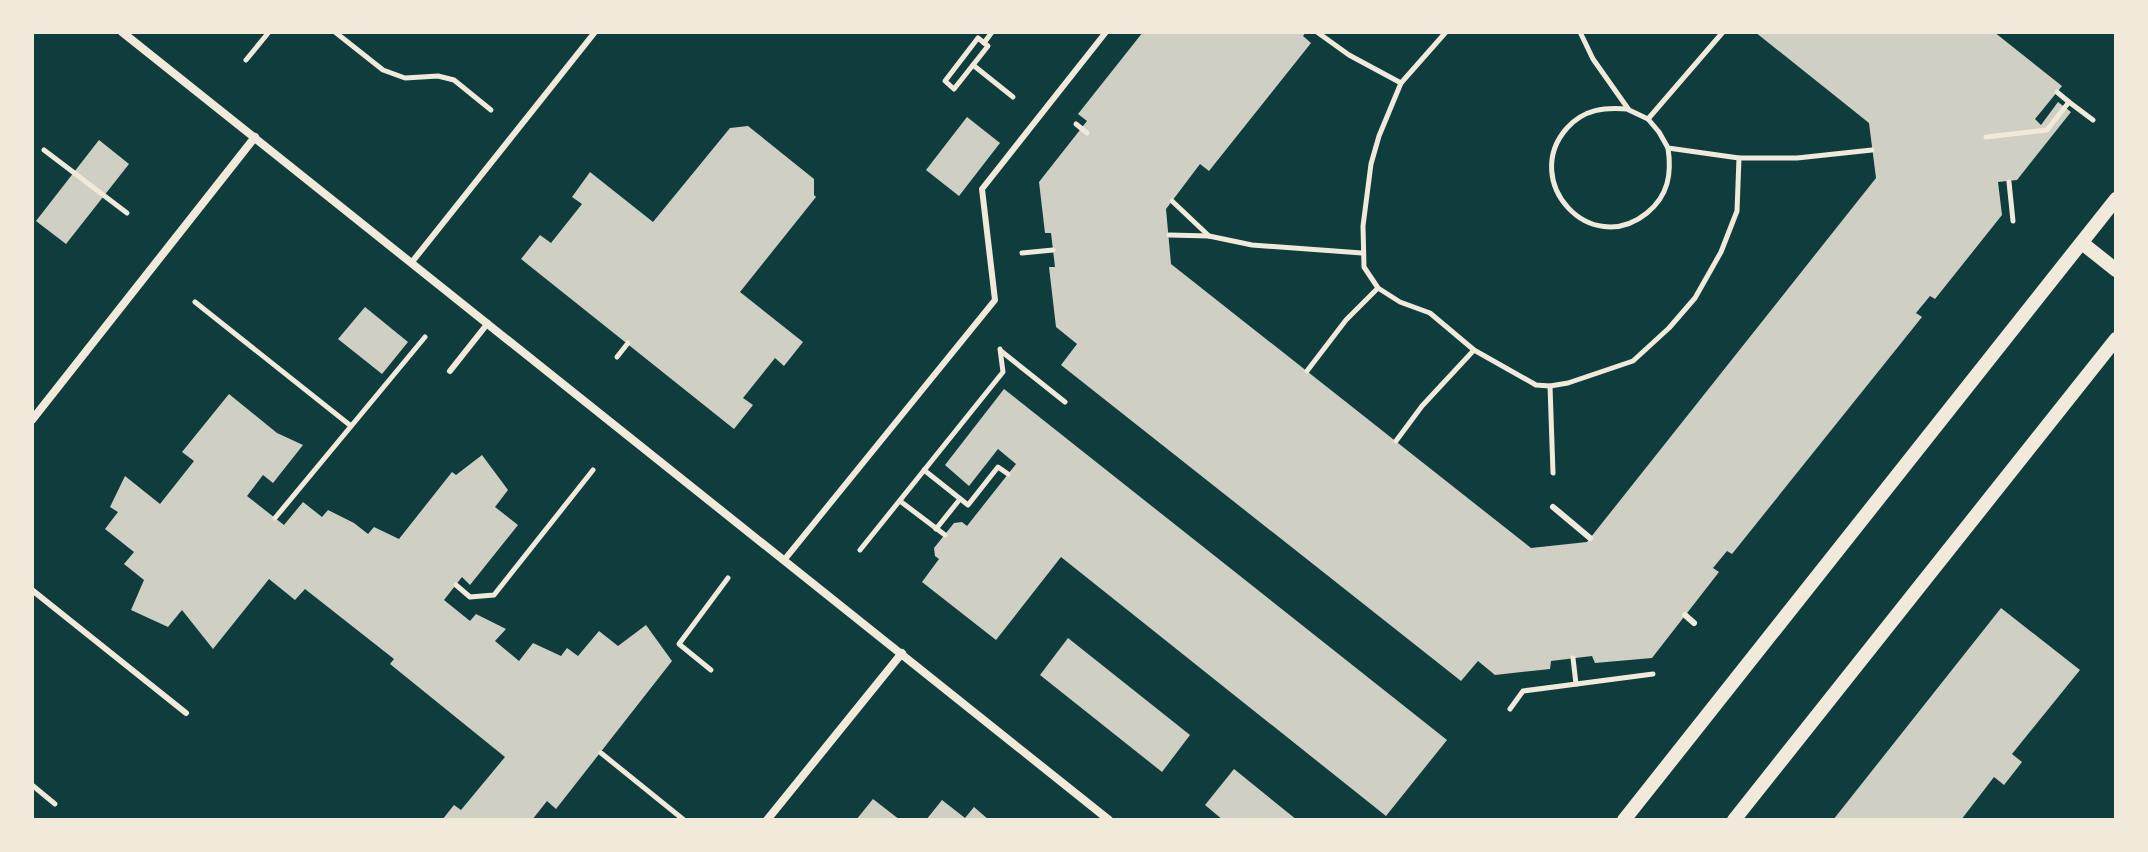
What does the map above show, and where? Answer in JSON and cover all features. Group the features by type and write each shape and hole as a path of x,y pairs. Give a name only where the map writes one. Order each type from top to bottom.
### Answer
{"street":[{"path":"122,32 1109,820"},
{"path":"32,420 255,137"},
{"path":"1624,820 2116,199"},
{"path":"2082,243 2116,270"},
{"path":"1734,820 2116,339"},
{"path":"767,820 902,653"}],"lane":[{"path":"412,262 595,32"},
{"path":"785,559 995,300 982,189 1106,32"},
{"path":"450,371 488,323"},
{"path":"1553,507 1590,538"},
{"path":"32,590 186,713"},
{"path":"1685,615 1694,623"}],"path":[{"path":"246,60 269,32"},
{"path":"335,32 383,70 405,78 438,76 454,80 517,130"},
{"path":"984,43 992,32"},
{"path":"1317,32 1349,55 1401,83"},
{"path":"1446,32 1401,83 1379,136 1371,164 1362,253 1364,267 1378,288 1400,302 1430,313 1474,350 1536,385 1550,386 1633,361 1669,328 1686,308 1721,252 1737,211 1739,158"},
{"path":"1580,32 1593,59 1629,110"},
{"path":"1648,119 1723,32"},
{"path":"978,38 984,43 988,46 954,89 945,81 959,57 978,38"},
{"path":"973,65 1019,101"},
{"path":"2057,92 2093,120"},
{"path":"1986,137 2047,130 2069,102"},
{"path":"1610,107 1629,110 1648,119 1659,132 1668,148 1670,180 1662,197 1636,221 1621,227 1606,228 1574,215 1554,185 1552,151 1559,137 1573,122 1591,111 1610,107"},
{"path":"1668,148 1739,158 1797,158 1872,150"},
{"path":"44,150 127,213"},
{"path":"2009,182 2013,221"},
{"path":"1172,201 1209,236"},
{"path":"1169,235 1209,236 1252,245 1362,253"},
{"path":"1307,371 1346,320 1378,288"},
{"path":"860,550 1003,372 995,300"},
{"path":"195,302 351,426"},
{"path":"275,518 425,337"},
{"path":"617,357 628,343"},
{"path":"1396,441 1430,397 1474,350"},
{"path":"1001,351 1065,402"},
{"path":"1550,386 1553,507"},
{"path":"924,470 968,505 998,467 1008,474"},
{"path":"456,585 470,597 494,595 593,470"},
{"path":"936,529 960,499"},
{"path":"900,501 945,535"},
{"path":"711,670 679,644 728,578"},
{"path":"1573,658 1576,684"},
{"path":"1510,709 1523,691 1653,674"},
{"path":"601,753 684,820"},
{"path":"32,785 55,804"}],"building":[{"path":"1143,32 1306,32 1303,36 1311,43 1209,171 1200,164 1166,209 1171,264 1531,548 1587,542 1876,178 1869,123 1755,32 1994,32 2062,86 2035,119 2041,125 2058,102 2071,112 2017,180 1998,182 2002,215 1935,299 1930,296 1916,313 1922,317 1732,554 1727,551 1713,568 1719,572 1652,658 1595,663 1592,656 1551,661 1550,669 1495,675 1478,661 1461,681 1061,365 1077,344 1056,327 1049,267 1055,267 1051,233 1045,233 1039,182 1087,121 1078,114"},
{"path":"967,117 1000,143 959,196 926,170"},
{"path":"748,126 814,179 816,197 740,292 803,342 784,366 775,358 743,398 753,405 734,429 521,259 540,235 551,243 582,204 572,197 590,172 653,222 730,128"},
{"path":"99,140 129,164 66,244 36,221"},
{"path":"365,307 408,342 382,374 338,339"},
{"path":"1004,389 1447,740 1386,816 1061,557 996,640 922,582 939,559 935,556 934,548 954,523 962,522 967,526 1016,464 998,449 969,486 945,465"},
{"path":"229,394 277,433 303,445 273,483 263,475 247,496 284,525 303,502 322,517 328,510 368,534 374,527 399,539 452,472 456,475 482,455 508,490 495,507 518,525 470,585 462,577 444,600 470,621 476,614 506,629 495,641 519,661 533,643 561,656 567,648 578,656 599,631 618,646 646,625 672,661 556,809 547,801 532,820 442,820 454,805 461,810 505,757 390,664 394,659 305,589 295,600 269,579 213,649 182,610 168,627 131,610 144,580 124,564 134,552 105,529 118,512 110,507 125,476 160,504 194,461 182,452"},
{"path":"2001,608 2080,670 2012,754 2022,762 2004,785 1994,777 1961,820 1833,820"},
{"path":"1068,638 1190,735 1162,772 1040,675"},
{"path":"1234,769 1297,820 1223,820 1205,805"},
{"path":"873,799 900,820 856,820"},
{"path":"942,800 965,818 974,807 989,820 926,820"}]}
